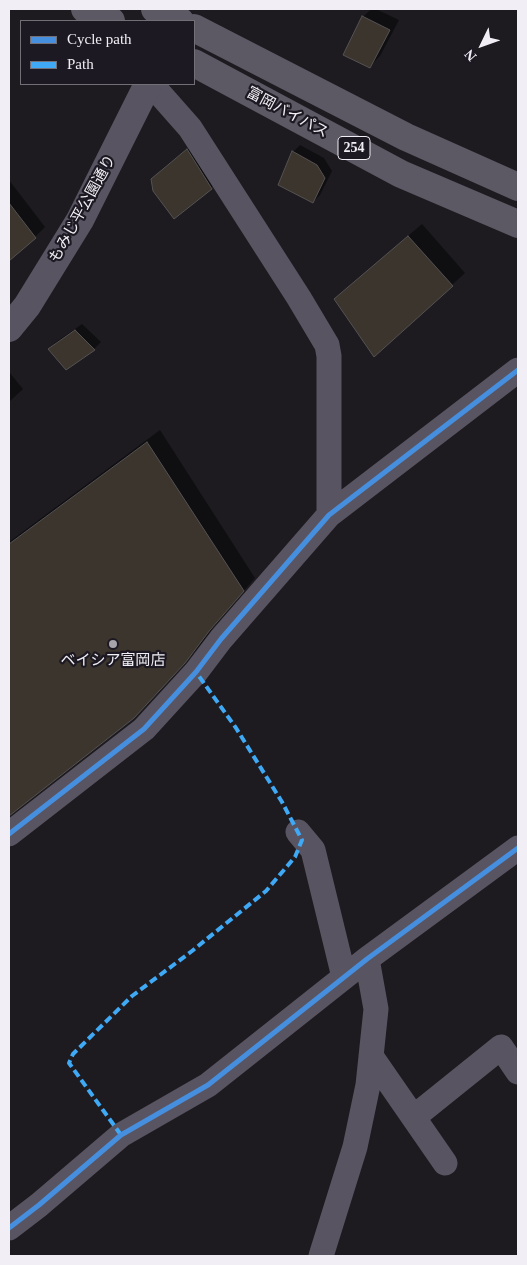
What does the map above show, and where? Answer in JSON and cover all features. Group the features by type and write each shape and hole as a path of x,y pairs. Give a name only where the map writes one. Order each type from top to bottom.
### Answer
{"highway":[{"path":"85,9 109,20"},
{"path":"155,9 177,20"},
{"name":"254","path":"195,29 406,138 518,187"},
{"name":"富岡バイパス","path":"195,64 402,174 518,224"}],"street":[{"name":"もみじ平公園通り","path":"9,328 27,306 80,220 148,85"},
{"path":"149,85 160,94 190,128 327,345 329,356 330,516"},
{"path":"9,834 144,729 196,672 221,639 330,516 518,370"},
{"path":"298,832 313,850 344,977"},
{"path":"9,1228 121,1135 208,1085 367,959 518,848"},
{"path":"321,1256 355,1147 368,1086 376,1009 367,959"},
{"path":"414,1118 501,1048 518,1072"},
{"path":"371,1056 445,1163"}],"building":[{"path":"362,16 390,30 370,68 343,55"},
{"path":"187,149 212,189 174,219 153,191 151,179"},
{"path":"292,151 317,165 325,178 313,203 278,185"},
{"path":"9,203 36,238 9,261"},
{"path":"408,236 453,286 374,357 334,299"},
{"path":"75,330 95,350 66,370 48,349"},
{"name":"ベイシア富岡店","path":"147,442 244,591 210,630 185,663 134,718 9,816 9,544"}],"marked path":[{"path":"121,1135 69,1063 73,1054 132,996 192,951 266,891 295,857 302,840 282,802 236,728 196,672"}],"cycle path":[{"path":"9,834 144,729 196,672 221,639 329,515 518,370"},
{"path":"9,1228 121,1135 208,1085 367,959 518,848"}],"place":[{"name":"ベイシア富岡店","path":"113,644"}]}
